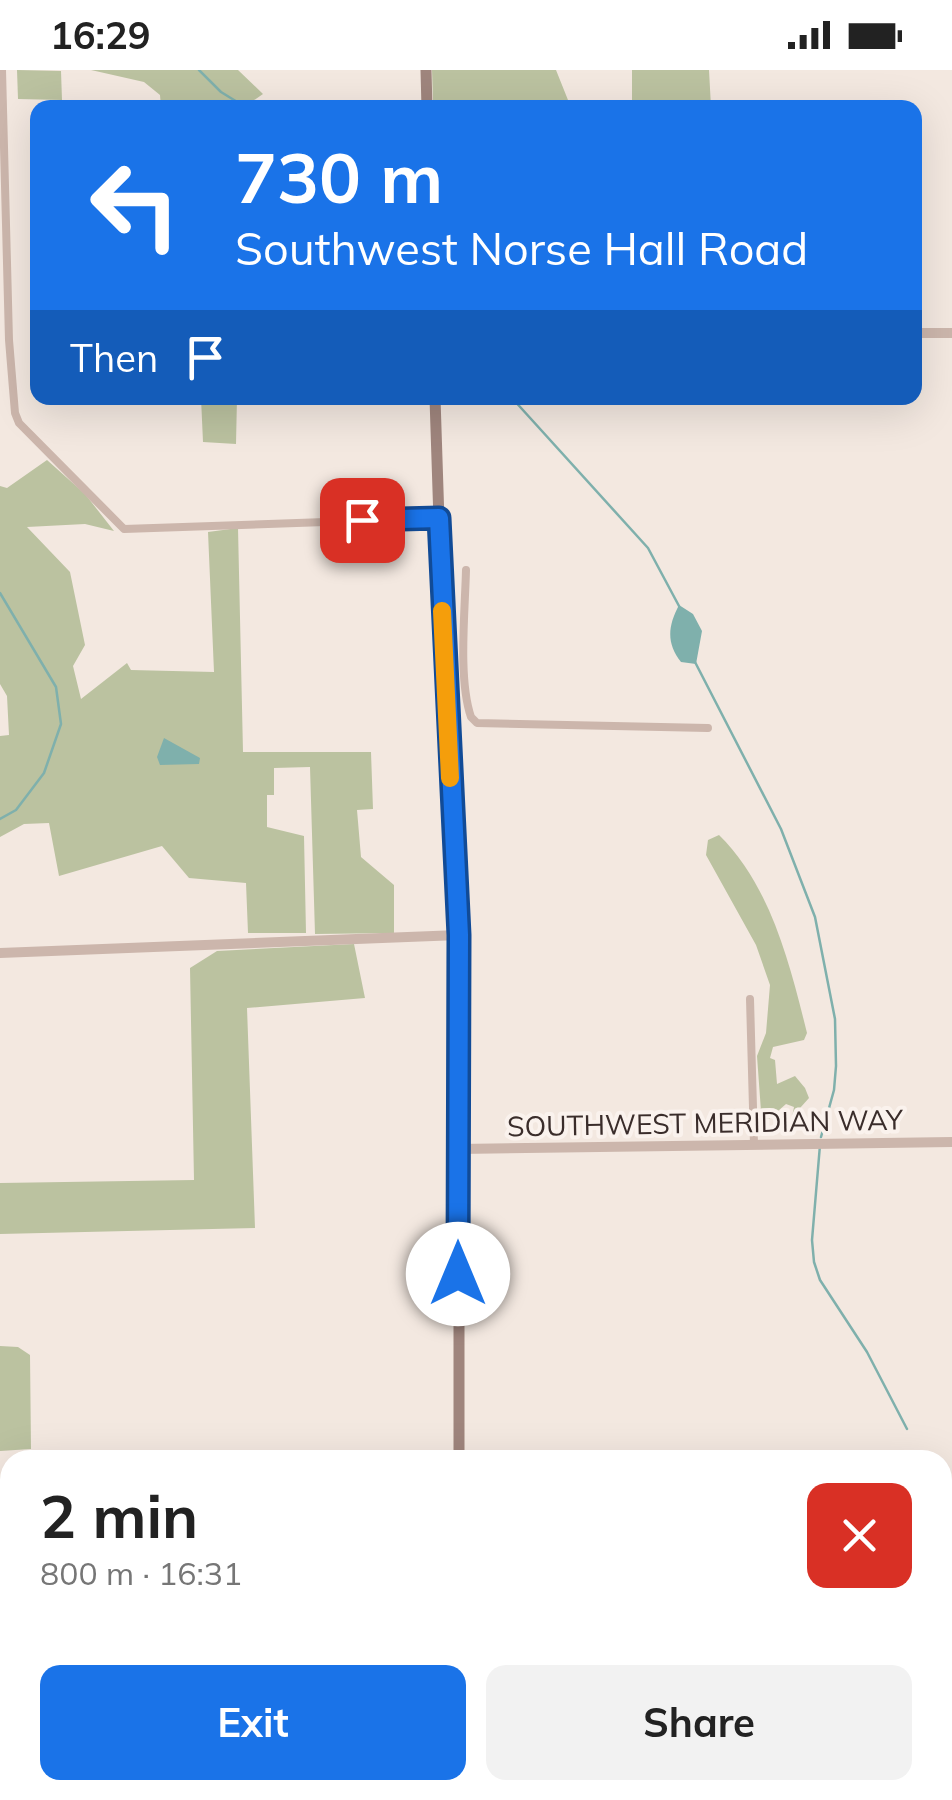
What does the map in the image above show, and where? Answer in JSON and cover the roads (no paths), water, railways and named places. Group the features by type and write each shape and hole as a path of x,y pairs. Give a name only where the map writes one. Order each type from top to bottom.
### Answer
{"main road":[{"path":"426,70 427,100"},
{"path":"435,405 459,935 459,1450"}],"street":[{"path":"2,70 10,340 19,423 124,529 439,518"},
{"path":"922,333 952,333"},
{"path":"466,570 464,643 468,710 478,722 708,728"},
{"path":"443,643 464,643"},
{"path":"0,953 459,935"},
{"path":"750,999 754,1144"},
{"name":"SOUTHWEST MERIDIAN WAY","path":"459,1149 952,1142"}],"water":[{"path":"679,605 693,614 702,631 696,664 681,662 673,648 671,627"},
{"path":"164,738 200,758 199,764 160,765 157,757"}],"waterway":[{"path":"199,70 234,100"},
{"path":"518,405 648,548 679,606"},
{"path":"0,593 56,687 61,724 44,773 16,810 0,819"},
{"path":"695,662 781,829 815,917 835,1019 834,1090 821,1137"},
{"path":"820,1145 812,1240 814,1262 820,1280 867,1352 907,1429"}]}
